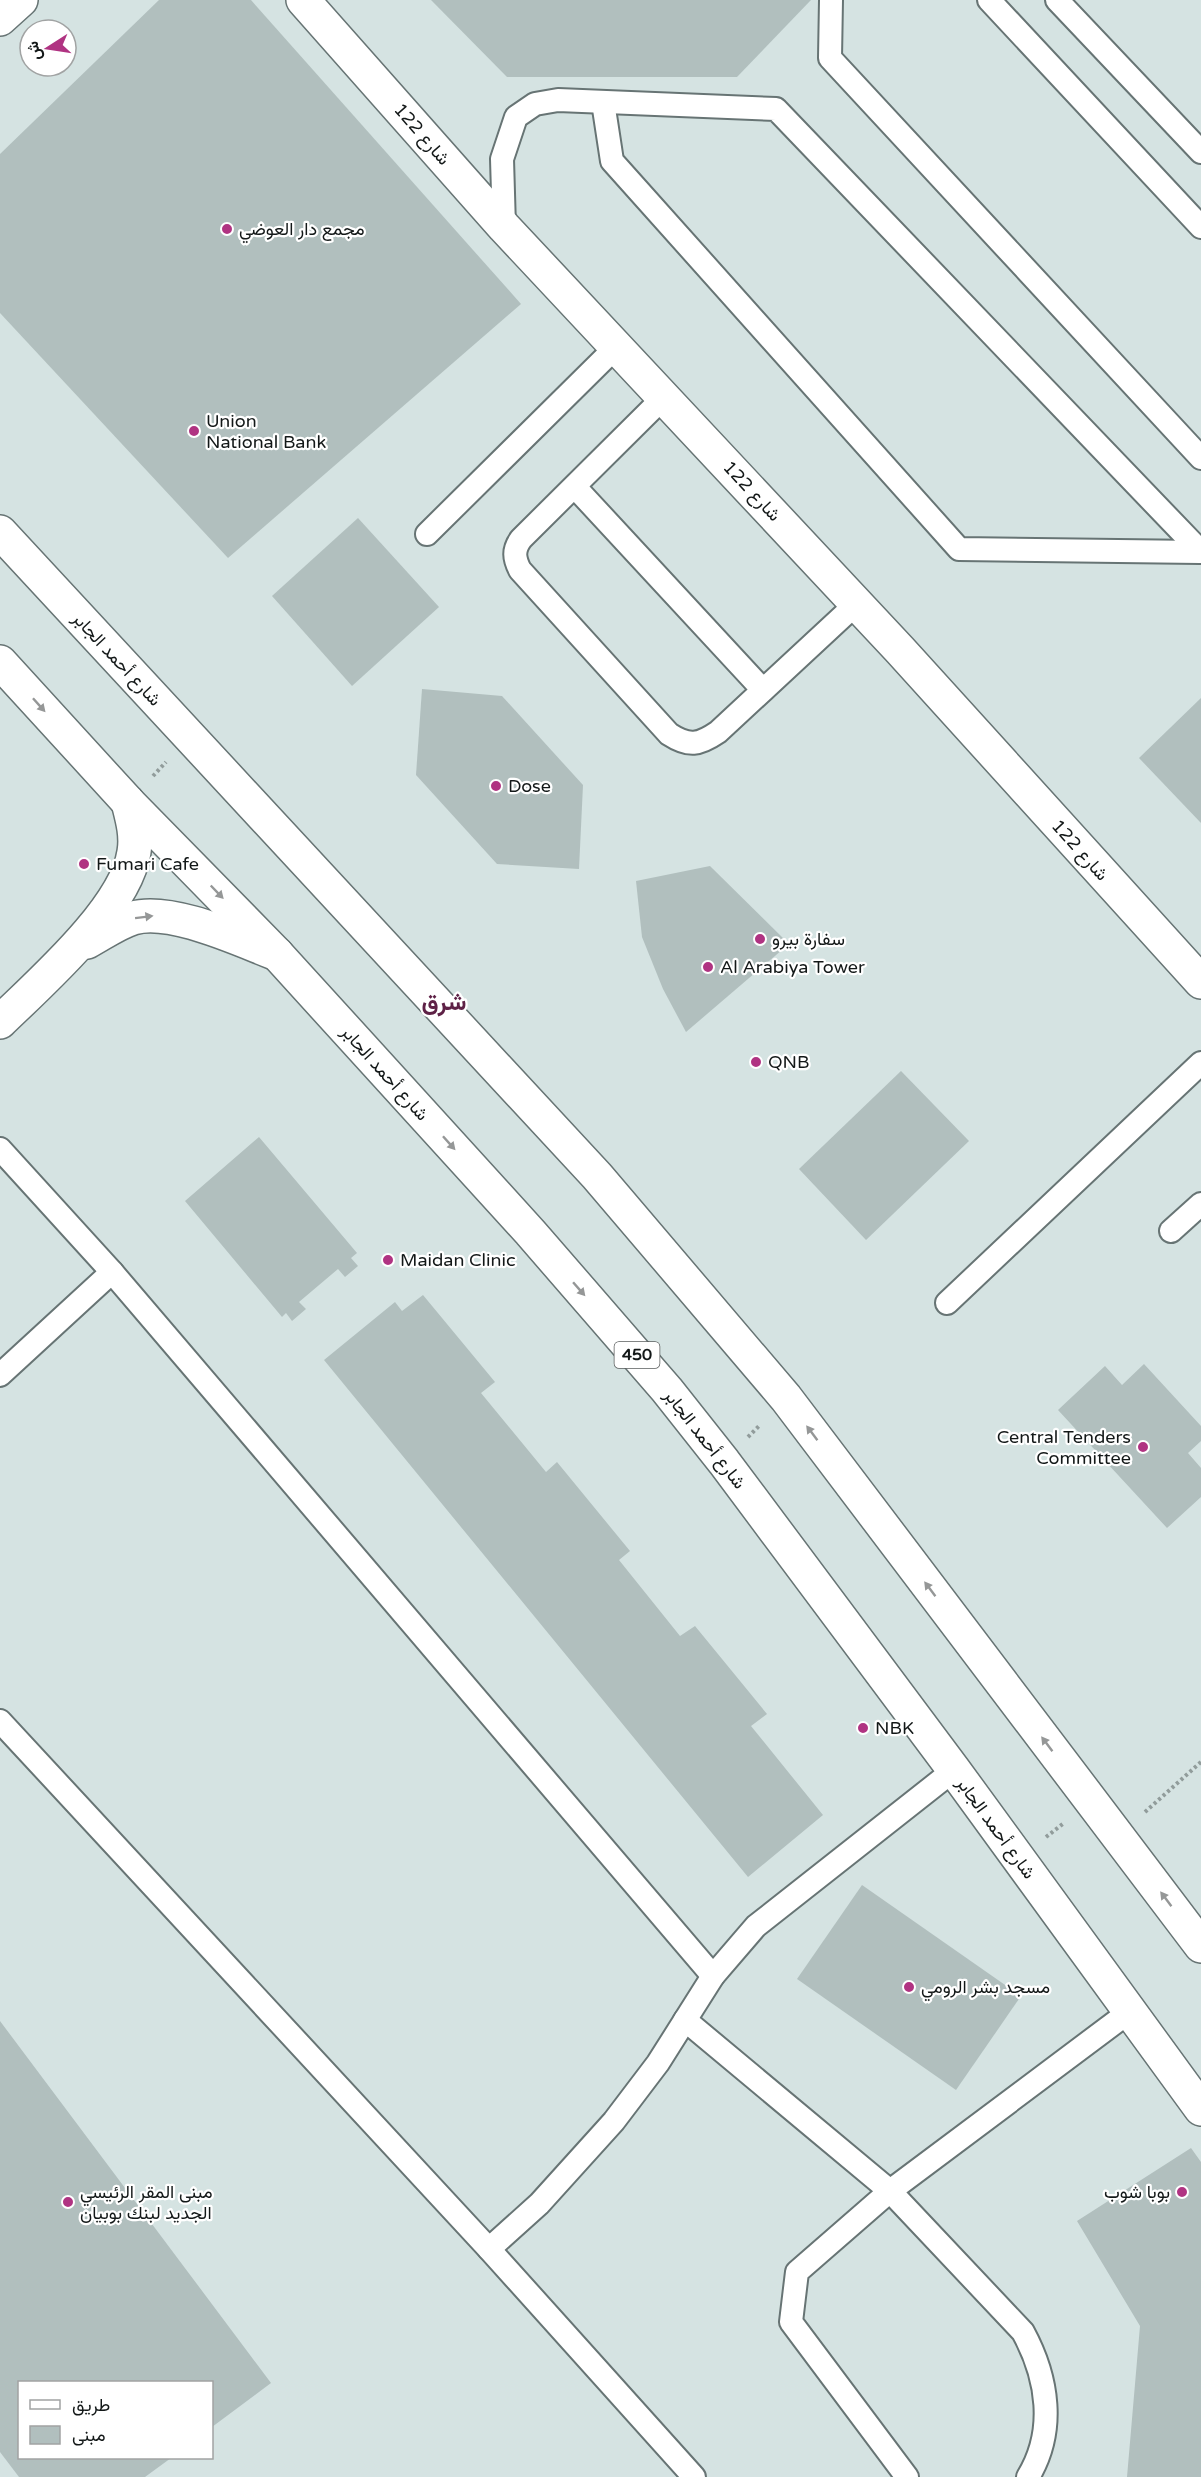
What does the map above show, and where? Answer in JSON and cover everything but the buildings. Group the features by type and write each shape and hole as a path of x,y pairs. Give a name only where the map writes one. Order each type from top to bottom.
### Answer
{"main road":[{"path":"0,19 21,0"},
{"name":"شارع 122","path":"303,0 504,227 856,604 1201,982"},
{"name":"شارع أحمد الجابر","path":"0,532 597,1176 786,1398 1201,1946"},
{"name":"شارع أحمد الجابر","path":"0,662 128,802 277,954 530,1232 667,1390 724,1462 954,1770 1201,2109"},
{"path":"0,1022 73,951 115,897 127,875 134,851 134,827 128,802"},
{"path":"73,951 118,924 146,915 176,918 277,954"}],"lane":[{"path":"831,0 830,58 1201,458"},
{"path":"989,0 1201,227"},
{"path":"1057,0 1201,152"},
{"path":"504,227 502,159 516,117 535,104 558,100 777,109 1201,552"},
{"path":"603,102 612,160 959,549 1201,552"},
{"path":"427,534 616,347"},
{"path":"664,397 520,539 514,555 520,570 669,734 681,742 694,744 718,732 856,604"},
{"path":"575,487 763,690"},
{"path":"947,1303 1201,1063"},
{"path":"0,1149 112,1272 713,1976"},
{"path":"1171,1231 1201,1204"},
{"path":"0,1375 112,1272"},
{"path":"0,1720 489,2249 694,2477"},
{"path":"489,2249 539,2204 614,2121 658,2063 713,1976 756,1926 954,1770"},
{"path":"907,2477 791,2322 797,2272 890,2191 1130,2012"},
{"path":"685,2020 890,2191 1023,2332 1035,2354 1043,2378 1046,2402 1045,2427 1040,2451 1028,2477"}],"path":[{"path":"128,802 189,737"},
{"path":"724,1462 786,1398"},
{"path":"1118,1836 1201,1762"},
{"path":"1019,1860 1090,1801"}],"place":[{"name":"مجمع دار العوضي","path":"227,229"},
{"name":"Union National Bank","path":"194,431"},
{"name":"Dose","path":"496,786"},
{"name":"Fumari Cafe","path":"84,864"},
{"name":"سفارة بيرو","path":"760,939"},
{"name":"Al Arabiya Tower","path":"708,967"},
{"name":"QNB","path":"756,1062"},
{"name":"Maidan Clinic","path":"388,1260"},
{"name":"Central Tenders Committee","path":"1143,1447"},
{"name":"NBK","path":"863,1728"},
{"name":"مسجد بشر الرومي","path":"909,1987"},
{"name":"بوبا شوب","path":"1182,2192"},
{"name":"مبنى المقر الرئيسي الجديد لبنك بوبيان","path":"68,2202"}],"district":[{"name":"شرق","path":"444,1002"}]}
